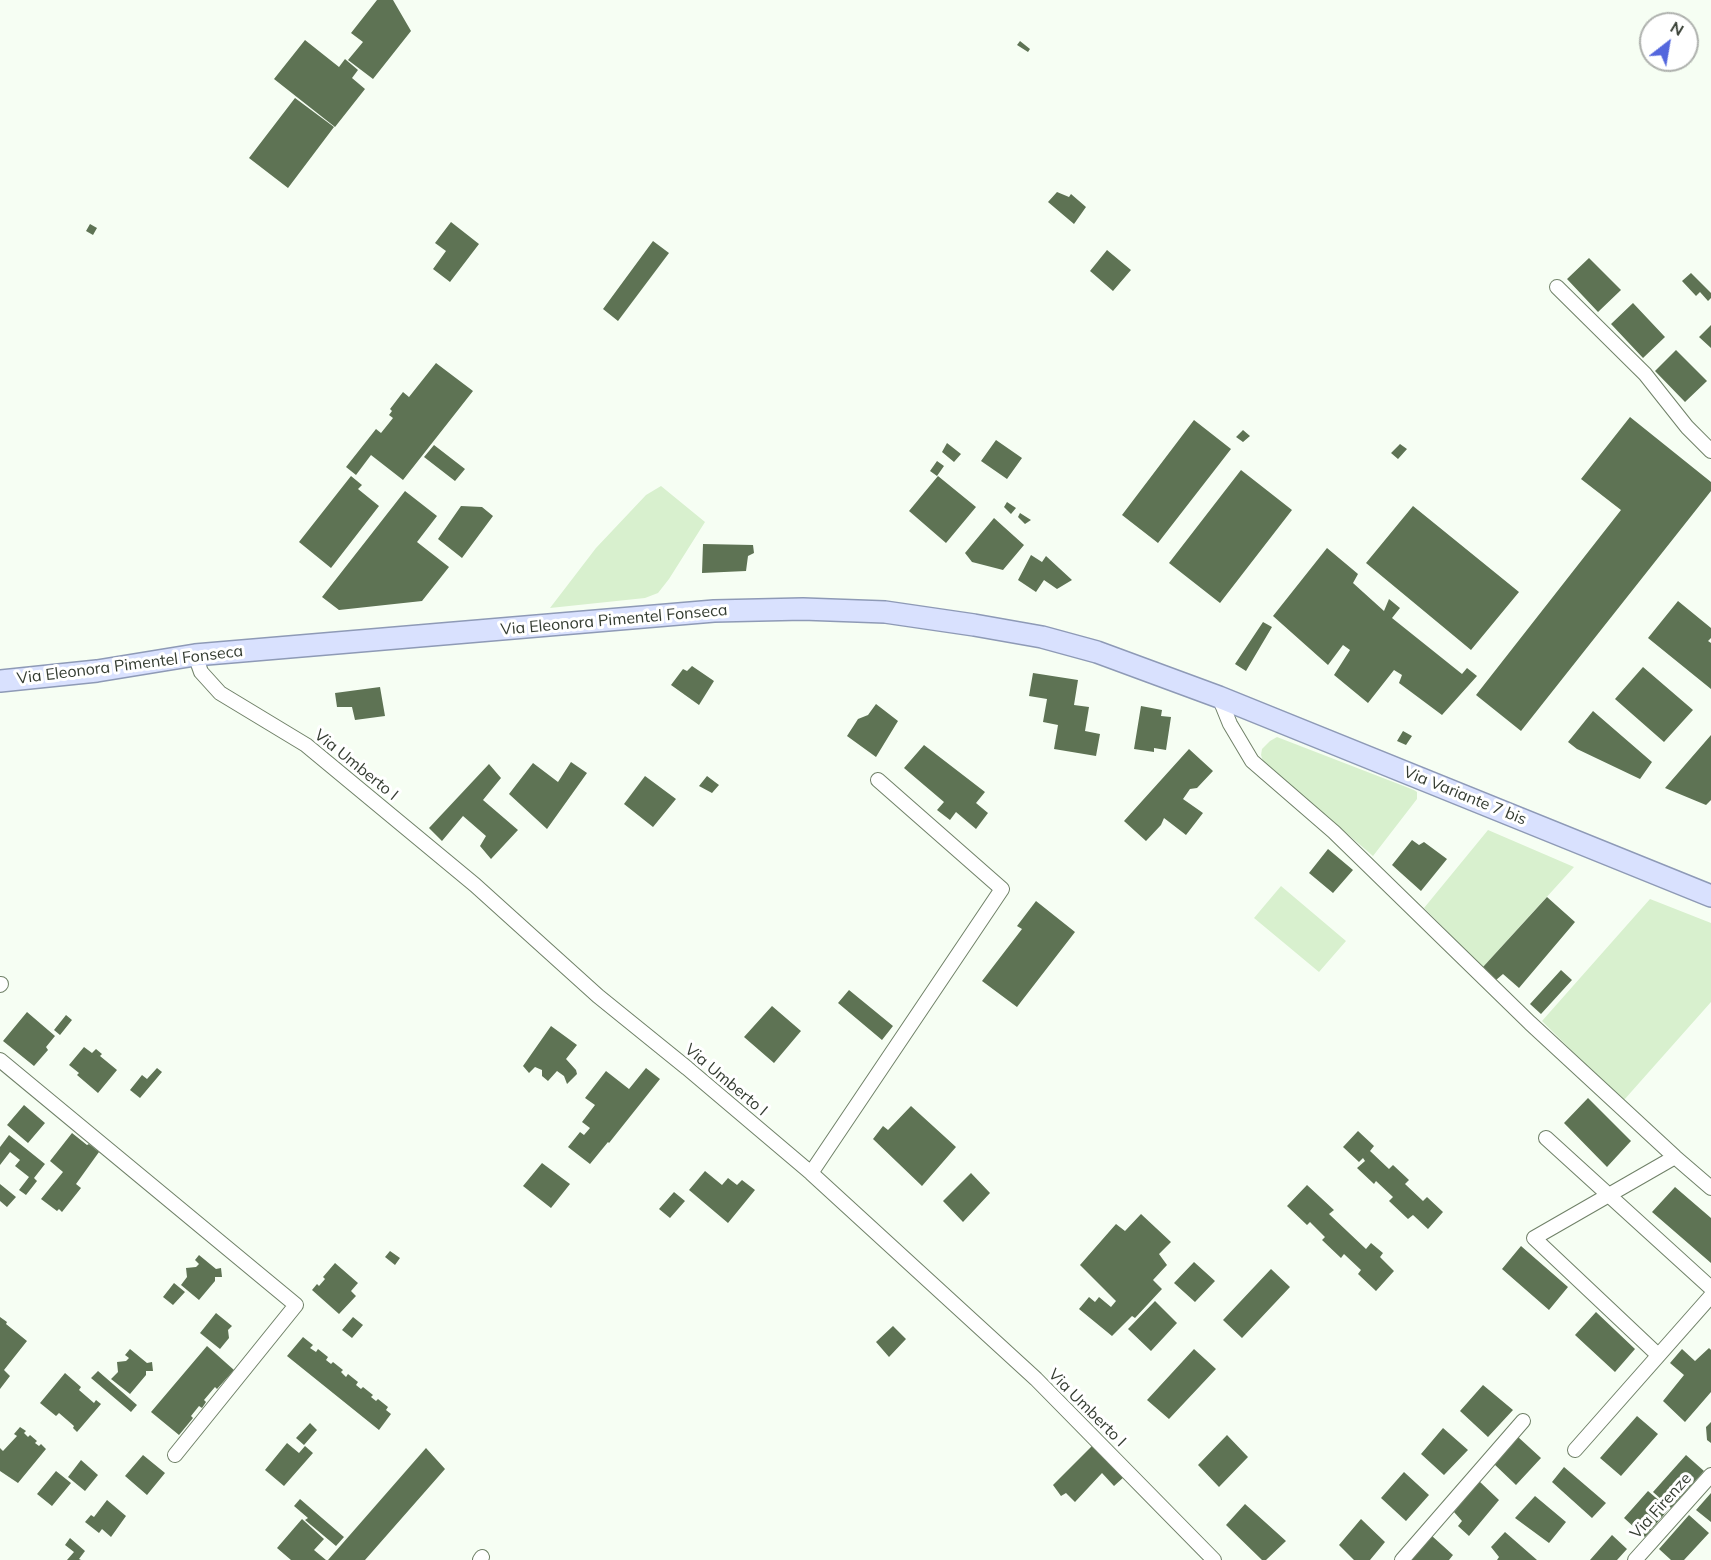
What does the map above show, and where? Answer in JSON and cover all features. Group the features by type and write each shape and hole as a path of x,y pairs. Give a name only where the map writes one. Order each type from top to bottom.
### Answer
{"main road":[{"name":"Via Eleonora Pimentel Fonseca","path":"0,681 97,671 195,655 714,610 803,609 885,612 1042,637 1097,652 1219,697"},
{"name":"Via Variante 7 bis","path":"1219,697 1711,896"}],"street":[{"path":"1557,287 1646,374 1688,427 1711,451"},
{"name":"Via Umberto I","path":"195,655 201,672 220,693 306,745 475,885 598,996 811,1173 1036,1379 1214,1560"},
{"path":"1219,697 1230,724 1252,761 1334,832 1530,1023 1711,1188"},
{"path":"811,1173 1002,889 878,780"},
{"path":"0,1060 296,1305 175,1455"},
{"path":"1545,1138 1711,1288"},
{"path":"1658,1355 1534,1238 1675,1157"},
{"path":"1575,1450 1711,1296"},
{"path":"1402,1560 1523,1421"},
{"name":"Via Firenze","path":"1635,1560 1711,1474"}],"green space":[{"path":"661,486 705,522 658,593 645,598 550,608 596,548 646,495"},
{"path":"1277,737 1414,790 1417,792 1417,799 1373,856 1263,761 1262,749"},
{"path":"1488,830 1574,867 1483,967 1424,908"},
{"path":"1281,886 1346,941 1319,972 1254,918"},
{"path":"1650,899 1711,923 1711,1002 1624,1100 1542,1021"}],"building":[{"path":"377,0 393,0 411,31 373,79 348,60 363,42 351,33"},
{"path":"305,40 339,67 345,59 358,70 352,78 365,89 335,127 274,79"},
{"path":"1020,41 1030,49 1028,52 1017,45"},
{"path":"295,98 334,127 288,188 249,158"},
{"path":"1057,192 1069,197 1071,194 1086,207 1074,224 1048,202"},
{"path":"451,222 479,244 450,282 433,269 446,251 435,243"},
{"path":"90,224 97,228 93,235 86,231"},
{"path":"653,241 669,253 618,321 603,309"},
{"path":"1107,250 1131,270 1113,291 1090,271"},
{"path":"1589,258 1621,290 1598,312 1567,279"},
{"path":"1691,273 1711,293 1708,301 1700,292 1696,296 1682,281"},
{"path":"1633,303 1665,337 1643,358 1611,324"},
{"path":"1711,325 1711,348 1699,337"},
{"path":"1676,350 1707,381 1685,402 1655,371"},
{"path":"436,363 473,391 403,480 371,455 356,475 346,467 376,429 381,433 393,418 389,415 392,411 390,409 403,392 409,397"},
{"path":"1630,417 1711,482 1711,491 1521,731 1476,695 1621,510 1581,479"},
{"path":"1194,420 1231,449 1158,543 1122,515"},
{"path":"1243,430 1250,436 1243,442 1236,437"},
{"path":"996,440 1022,458 1007,479 981,461"},
{"path":"947,443 961,454 954,462 942,452"},
{"path":"1400,444 1407,449 1398,459 1391,453"},
{"path":"434,445 465,469 455,481 424,457"},
{"path":"937,461 944,466 937,476 930,471"},
{"path":"1241,470 1292,510 1220,603 1169,563"},
{"path":"351,476 362,485 358,489 379,506 331,568 299,542"},
{"path":"938,476 976,507 946,543 909,511"},
{"path":"405,491 437,516 417,542 449,567 422,601 339,610 322,597"},
{"path":"1007,502 1016,508 1011,514 1004,507"},
{"path":"461,506 482,507 493,516 462,558 438,539"},
{"path":"1413,506 1519,592 1471,650 1366,563"},
{"path":"1020,513 1031,520 1025,524 1018,517"},
{"path":"994,518 1024,545 1003,570 972,562 965,553"},
{"path":"703,544 753,545 754,553 748,556 746,571 702,573"},
{"path":"1327,548 1358,574 1353,583 1384,611 1389,599 1400,608 1392,618 1462,674 1467,668 1477,676 1442,715 1399,683 1402,675 1394,670 1368,703 1334,675 1350,650 1343,645 1328,665 1273,616"},
{"path":"1031,555 1042,562 1046,556 1072,580 1057,589 1044,580 1036,592 1018,580"},
{"path":"1678,601 1711,628 1711,638 1708,641 1711,643 1711,689 1648,638"},
{"path":"1263,622 1272,627 1246,671 1235,664"},
{"path":"692,666 714,681 699,705 671,685 683,669 687,671"},
{"path":"1643,667 1693,710 1664,742 1615,699"},
{"path":"1033,673 1078,680 1074,705 1089,707 1085,731 1100,734 1096,756 1054,749 1058,725 1043,722 1047,699 1029,696"},
{"path":"380,687 385,716 355,720 352,707 337,707 335,693"},
{"path":"876,704 898,721 876,757 847,736 858,719 868,715"},
{"path":"1141,706 1162,710 1161,716 1171,717 1166,750 1154,748 1154,752 1134,749"},
{"path":"1593,711 1652,762 1640,779 1577,749 1568,742"},
{"path":"1403,731 1412,736 1406,745 1397,741"},
{"path":"1711,735 1711,800 1706,805 1665,788"},
{"path":"924,745 985,792 976,803 988,813 976,829 956,812 950,820 937,810 944,802 904,768"},
{"path":"1189,749 1213,771 1197,788 1190,789 1183,799 1203,813 1186,835 1164,818 1161,825 1146,841 1124,821"},
{"path":"571,762 587,773 547,829 509,794 533,763 558,782"},
{"path":"489,764 501,778 483,800 518,830 491,859 480,846 486,836 463,816 442,841 429,828"},
{"path":"645,776 676,799 653,827 624,804"},
{"path":"707,776 719,785 712,793 699,786"},
{"path":"1412,840 1419,845 1424,842 1447,859 1421,891 1392,865"},
{"path":"1328,849 1353,870 1333,893 1309,873"},
{"path":"1547,897 1575,922 1519,988 1503,974 1496,980 1483,967"},
{"path":"1036,901 1075,932 1017,1007 982,981 1022,929 1017,926"},
{"path":"1561,970 1572,980 1541,1014 1530,1004"},
{"path":"849,990 893,1026 882,1040 838,1003"},
{"path":"772,1006 801,1031 774,1063 744,1037"},
{"path":"27,1012 55,1036 46,1047 48,1050 34,1066 3,1041"},
{"path":"66,1015 72,1020 60,1035 54,1030"},
{"path":"551,1026 577,1045 566,1059 577,1074 567,1084 564,1076 557,1071 548,1081 542,1076 542,1070 535,1067 529,1073 523,1066"},
{"path":"84,1047 92,1053 96,1049 102,1054 100,1056 117,1070 98,1093 69,1065"},
{"path":"157,1068 162,1072 140,1098 130,1090 142,1075 147,1079"},
{"path":"646,1068 660,1079 590,1164 568,1147 580,1132 584,1135 590,1128 582,1122 595,1105 585,1098 606,1071 629,1089"},
{"path":"1588,1098 1631,1141 1607,1167 1564,1123"},
{"path":"24,1105 45,1123 28,1143 7,1125"},
{"path":"911,1106 956,1147 922,1186 873,1139 883,1126 888,1130"},
{"path":"1358,1131 1374,1146 1370,1151 1389,1169 1393,1165 1409,1180 1405,1184 1423,1201 1427,1197 1443,1212 1428,1229 1413,1215 1408,1219 1389,1201 1393,1197 1357,1168 1365,1161 1363,1158 1359,1162 1343,1147"},
{"path":"72,1133 99,1152 76,1184 81,1188 62,1212 41,1199 63,1172 50,1161"},
{"path":"9,1135 45,1164 34,1178 37,1181 26,1195 19,1190 29,1177 15,1166 20,1160 10,1152 0,1165 0,1147"},
{"path":"542,1163 570,1184 551,1208 523,1186"},
{"path":"705,1171 722,1185 728,1178 737,1185 742,1180 755,1190 728,1223 689,1190"},
{"path":"971,1173 990,1193 963,1222 943,1201"},
{"path":"0,1184 16,1197 7,1207 0,1201"},
{"path":"1307,1185 1334,1210 1329,1214 1366,1249 1371,1243 1383,1253 1380,1257 1394,1271 1376,1291 1358,1274 1361,1270 1344,1254 1341,1258 1322,1240 1325,1237 1310,1222 1307,1225 1287,1206"},
{"path":"1675,1187 1711,1218 1711,1263 1652,1212"},
{"path":"674,1192 685,1201 670,1218 659,1209"},
{"path":"1141,1214 1171,1242 1159,1254 1167,1265 1153,1280 1162,1289 1135,1318 1132,1316 1112,1336 1079,1309 1089,1297 1095,1302 1099,1297 1111,1307 1116,1301 1080,1265 1116,1224 1125,1231"},
{"path":"1521,1246 1568,1287 1549,1310 1502,1269"},
{"path":"390,1251 400,1258 395,1265 385,1257"},
{"path":"199,1255 216,1269 221,1268 222,1277 215,1277 215,1281 199,1300 181,1285 187,1277 186,1268 196,1267 199,1264 195,1260"},
{"path":"1194,1262 1215,1281 1195,1302 1174,1283"},
{"path":"335,1263 358,1283 351,1291 356,1296 339,1314 312,1290 325,1279 323,1277"},
{"path":"1271,1269 1290,1287 1242,1338 1223,1320"},
{"path":"174,1283 185,1292 173,1305 163,1297"},
{"path":"1155,1301 1177,1323 1151,1351 1128,1329"},
{"path":"1596,1312 1635,1349 1615,1372 1575,1335"},
{"path":"216,1313 232,1326 228,1330 229,1338 220,1349 200,1333"},
{"path":"0,1317 27,1341 4,1370 10,1376 0,1389"},
{"path":"353,1317 363,1325 352,1338 342,1330"},
{"path":"893,1326 906,1339 889,1357 876,1342"},
{"path":"303,1337 313,1345 310,1348 316,1352 318,1349 328,1357 326,1360 331,1364 333,1362 343,1370 341,1372 346,1377 348,1374 358,1382 356,1385 361,1389 363,1387 373,1395 371,1397 376,1401 378,1399 388,1407 386,1410 391,1414 379,1430 287,1356"},
{"path":"207,1346 234,1370 204,1400 206,1402 202,1408 199,1406 191,1416 193,1418 179,1435 151,1412"},
{"path":"1709,1348 1711,1350 1711,1392 1685,1422 1663,1401 1684,1375 1670,1363 1682,1349 1695,1361"},
{"path":"130,1349 147,1363 152,1362 153,1371 146,1371 146,1375 130,1394 111,1379 118,1372 117,1362 126,1361 129,1358 125,1355"},
{"path":"1194,1349 1216,1369 1169,1419 1147,1400"},
{"path":"98,1371 137,1405 131,1412 91,1378"},
{"path":"65,1373 94,1403 96,1400 101,1404 77,1432 74,1426 59,1413 56,1416 40,1403"},
{"path":"1483,1385 1513,1410 1488,1437 1460,1411"},
{"path":"1637,1416 1658,1434 1621,1476 1600,1458"},
{"path":"1711,1422 1711,1443 1707,1440 1706,1427"},
{"path":"310,1423 317,1430 304,1445 296,1438"},
{"path":"20,1427 26,1431 24,1433 28,1437 30,1435 37,1441 35,1443 39,1446 41,1444 46,1449 18,1483 0,1471 0,1448 3,1451 17,1436 14,1434"},
{"path":"1443,1428 1468,1450 1444,1475 1421,1454"},
{"path":"1227,1435 1248,1457 1219,1487 1198,1465"},
{"path":"1518,1437 1541,1458 1516,1485 1494,1464"},
{"path":"287,1443 299,1453 305,1446 313,1453 284,1486 265,1470"},
{"path":"1094,1444 1125,1476 1114,1486 1102,1473 1075,1502 1066,1493 1061,1496 1053,1485"},
{"path":"426,1448 445,1469 365,1560 328,1560"},
{"path":"143,1455 165,1473 147,1495 125,1476"},
{"path":"1686,1455 1704,1471 1671,1508 1653,1492"},
{"path":"81,1460 98,1475 85,1491 68,1477"},
{"path":"1564,1467 1606,1503 1592,1518 1552,1482"},
{"path":"56,1471 71,1483 52,1506 37,1494"},
{"path":"1404,1472 1429,1495 1406,1521 1381,1498"},
{"path":"1479,1481 1499,1500 1469,1536 1458,1526 1462,1521 1454,1512"},
{"path":"1648,1491 1669,1509 1645,1537 1624,1518"},
{"path":"1711,1493 1711,1522 1696,1510"},
{"path":"1535,1496 1566,1522 1549,1543 1515,1518"},
{"path":"300,1499 344,1537 336,1546 305,1520 308,1518 294,1506"},
{"path":"107,1500 126,1516 111,1537 102,1529 99,1533 85,1522 91,1515 94,1517"},
{"path":"1245,1504 1286,1541 1266,1560 1262,1560 1226,1525"},
{"path":"1689,1515 1709,1533 1684,1560 1671,1560 1659,1549"},
{"path":"302,1519 324,1539 314,1550 326,1560 291,1560 277,1548"},
{"path":"1361,1519 1385,1542 1370,1560 1354,1560 1339,1545"},
{"path":"1505,1532 1537,1560 1497,1560 1499,1557 1491,1547"},
{"path":"1612,1535 1627,1549 1617,1560 1590,1560"},
{"path":"1432,1536 1453,1555 1449,1560 1410,1560"},
{"path":"70,1538 85,1551 79,1559 81,1560 67,1560 74,1552 65,1545"}]}
